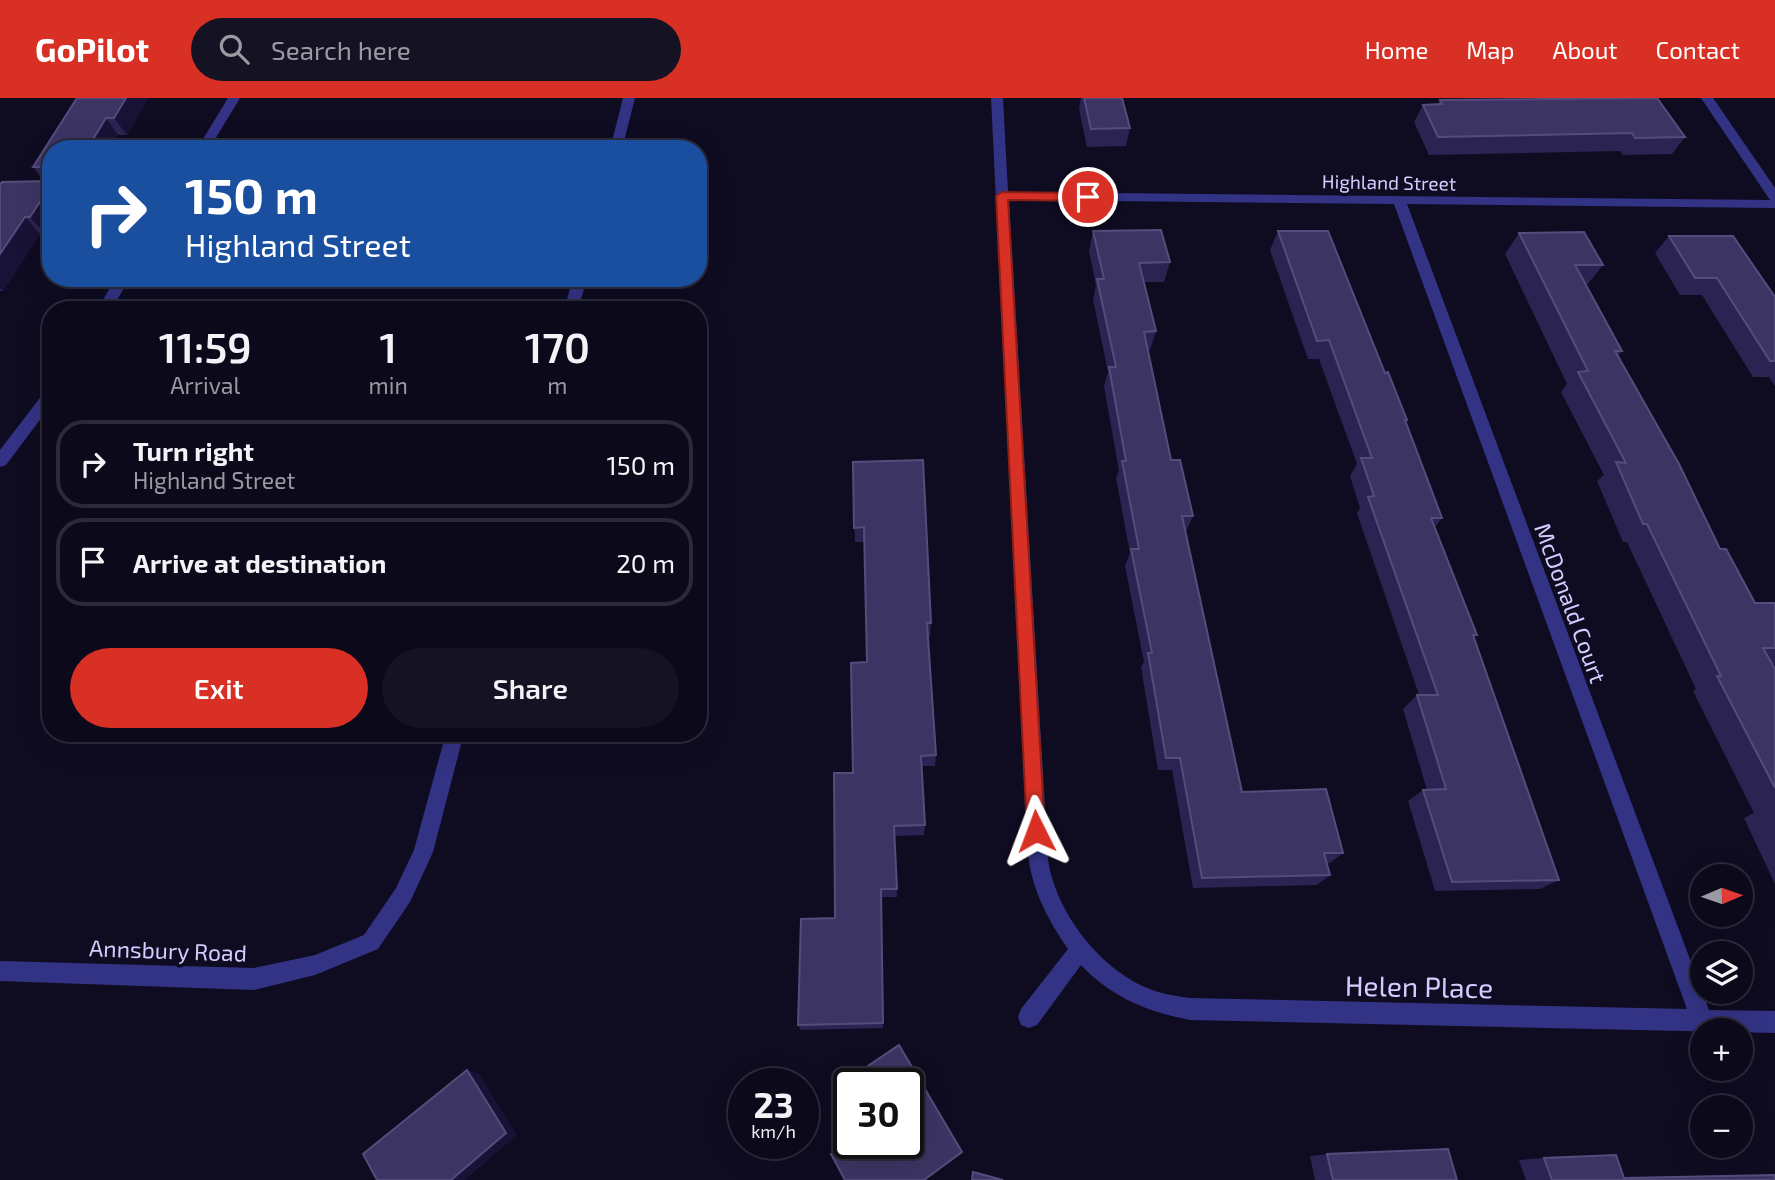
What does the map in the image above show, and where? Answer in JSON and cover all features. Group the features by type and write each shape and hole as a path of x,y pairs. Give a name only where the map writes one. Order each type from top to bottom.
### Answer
{"street":[{"path":"208,140 234,98"},
{"path":"617,140 629,98"},
{"name":"Helen Place","path":"997,98 1036,831 1041,872 1056,915 1081,948 1105,972 1135,994 1163,1004 1190,1009 1690,1021"},
{"path":"1707,98 1775,198"},
{"name":"Highland Street","path":"1002,196 1775,204"},
{"name":"McDonald Court","path":"1399,201 1701,1018"},
{"path":"0,461 42,406"},
{"name":"Annsbury Road","path":"0,971 254,979 314,965 371,942 403,895 423,852 453,742"},
{"path":"1029,1017 1081,948"},
{"name":"Helen Place","path":"1753,1022 1775,1022"}],"building":[{"path":"77,98 126,98 114,118 106,118 93,140 50,140"},
{"path":"1084,98 1122,98 1130,128 1091,129"},
{"path":"1657,98 1685,137 1635,138 1632,133 1438,137 1423,105 1442,104 1440,100"},
{"path":"42,153 42,167 33,167"},
{"path":"42,181 42,199 30,217 25,217 0,254 0,185 2,182"},
{"path":"1161,230 1170,262 1139,263 1156,331 1144,332 1171,460 1180,460 1193,516 1182,516 1242,792 1326,789 1343,853 1324,853 1330,875 1202,878 1180,758 1166,758 1148,653 1152,653 1131,549 1139,549 1122,461 1126,461 1109,367 1116,367 1097,279 1104,279 1093,231"},
{"path":"1278,231 1328,231 1385,373 1388,372 1442,518 1431,518 1477,635 1473,635 1559,880 1452,882 1423,790 1446,789 1417,695 1438,695 1368,497 1374,496 1361,458 1372,458 1329,340 1317,341"},
{"path":"1584,232 1603,265 1575,265 1622,351 1615,351 1679,464 1720,549 1726,549 1755,603 1775,603 1775,648 1763,648 1775,669 1775,788 1717,676 1721,676 1647,524 1643,524 1616,462 1626,463 1578,372 1588,371 1519,233"},
{"path":"1669,236 1733,236 1775,297 1775,361 1770,361 1717,278 1695,278"},
{"path":"923,460 931,623 927,623 936,755 921,756 925,825 894,826 897,889 881,889 883,1023 798,1025 801,919 835,918 834,773 853,773 851,663 867,662 864,527 854,528 853,462"},
{"path":"899,1045 913,1068 865,1068"},
{"path":"467,1070 506,1133 451,1180 377,1180 363,1154"},
{"path":"924,1087 962,1152 924,1180 845,1180 834,1159 924,1159"},
{"path":"1448,1149 1457,1180 1333,1180 1327,1154"},
{"path":"1616,1155 1624,1178 1775,1175 1775,1180 1552,1180 1544,1158"},
{"path":"973,1172 1003,1180 972,1180"}],"route":[{"path":"1036,831 1002,196 1088,197"}]}
